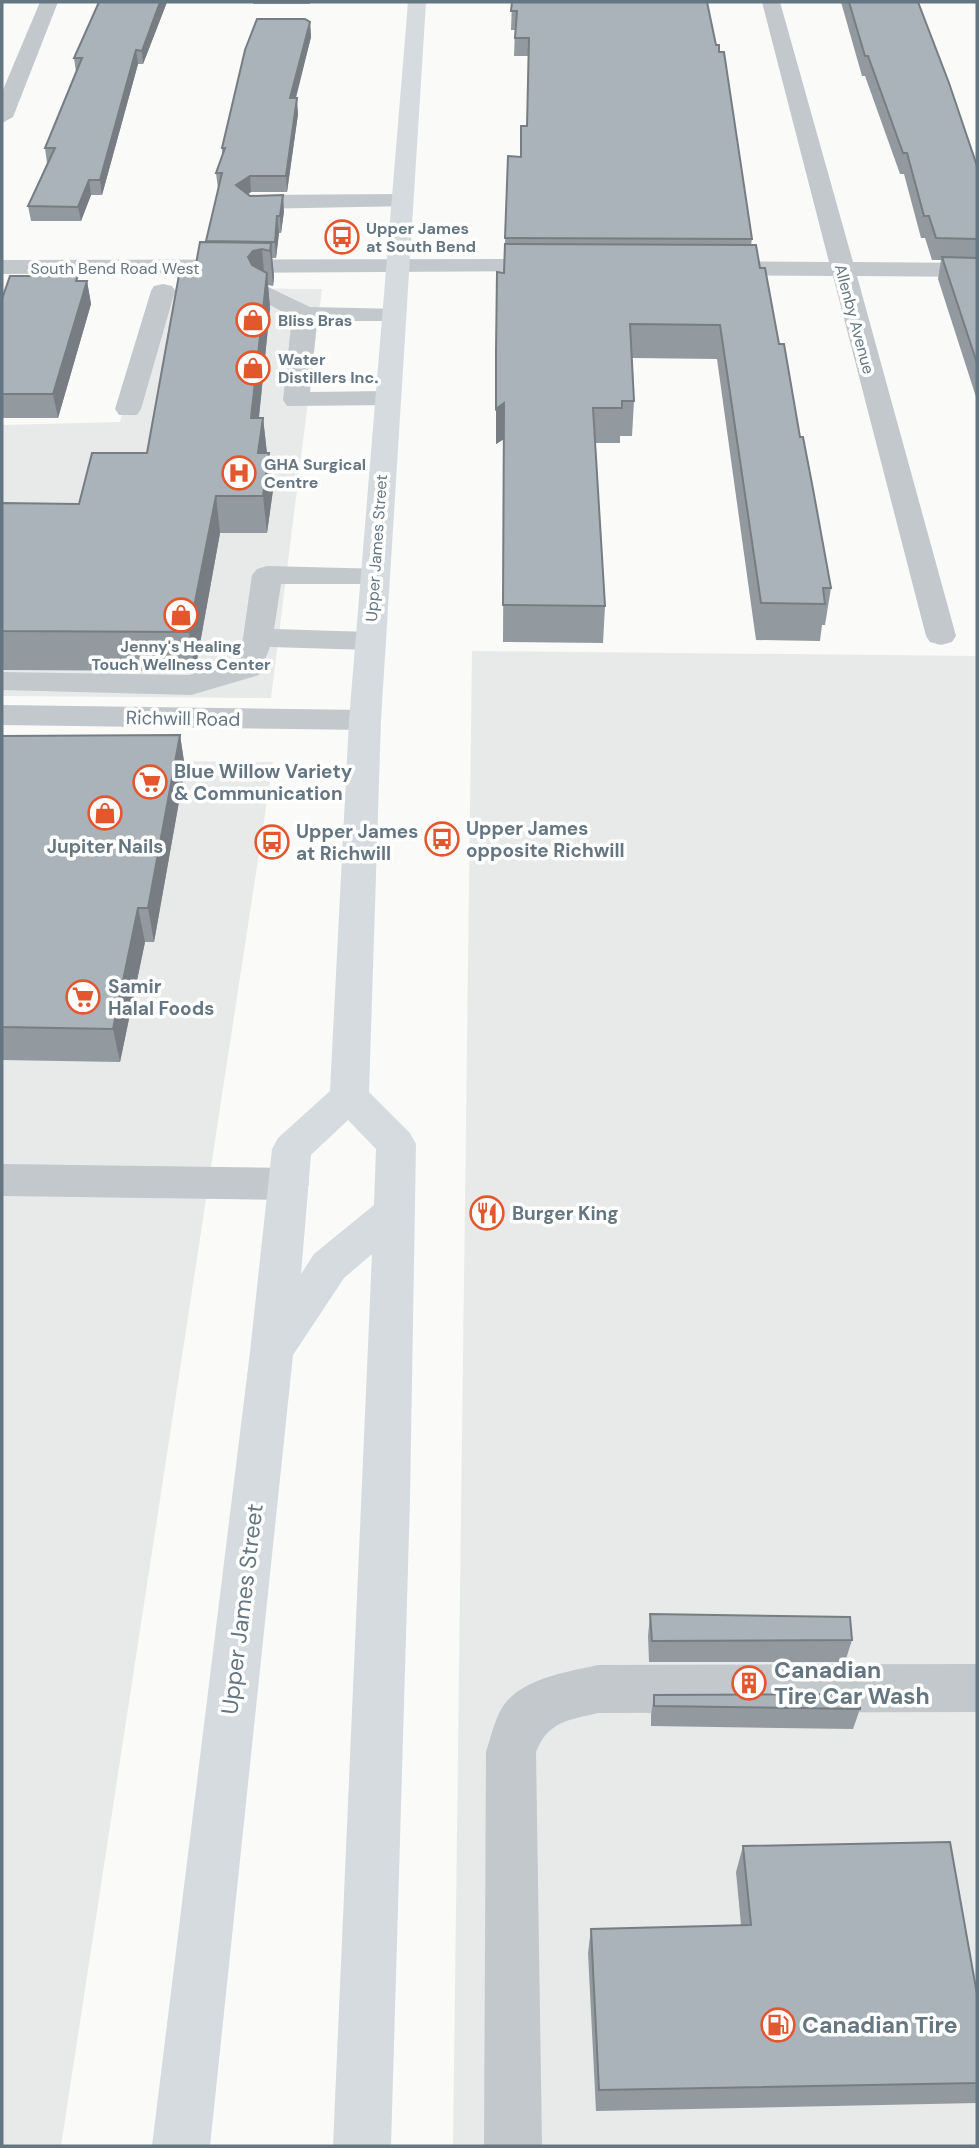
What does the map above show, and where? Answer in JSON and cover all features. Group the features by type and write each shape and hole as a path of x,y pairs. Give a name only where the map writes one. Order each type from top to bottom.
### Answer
{"main road":[{"name":"Upper James Street","path":"181,2146 272,1352 292,1149 349,1096 374,575 417,2"},
{"path":"349,1096 396,1144 362,2146"},
{"path":"272,1352 329,1266 394,1212"}],"street":[{"path":"2,117 49,2"},
{"name":"Allenby Avenue","path":"771,2 941,636"},
{"path":"251,202 402,201"},
{"name":"South Bend Road West","path":"2,267 166,279 267,280 397,267 581,267"},
{"path":"677,267 977,270"},
{"path":"128,409 166,279 188,291"},
{"path":"240,292 267,280 304,314 392,314"},
{"path":"304,314 296,400 386,399"},
{"path":"2,681 191,685 248,668 258,638 267,575 374,575"},
{"path":"258,638 370,641"},
{"name":"Richwill Road","path":"2,715 365,720"},
{"path":"2,1180 289,1184"},
{"path":"513,2146 510,1752 524,1719 551,1700 598,1689 977,1688"}],"shaded area":[{"path":"159,288 322,289 271,698 2,696 2,425 120,422"},
{"path":"472,651 977,656 977,2146 453,2146"},
{"path":"2,754 38,760 273,762 61,2146 2,2146"}],"building":[{"path":"99,2 160,2 142,51 136,50 100,180 89,180 78,207 28,206 55,148 45,148 82,58 74,58"},
{"path":"512,2 707,2 716,45 719,45 719,52 724,52 752,239 505,238 508,156 521,157 521,126 527,126 529,38 515,38 517,11 511,11"},
{"path":"849,2 918,2 977,166 977,239 936,238 929,216 924,216 907,153 903,153 868,56 865,56"},
{"path":"257,19 305,19 310,22 290,98 297,98 286,176 250,176 236,185 250,196 283,195 280,216 277,216 275,242 206,241 222,173 216,173 225,148 222,148 245,50"},
{"path":"200,242 271,243 270,251 253,251 248,257 252,265 267,273 251,418 263,418 258,453 269,453 263,496 216,496 189,632 2,631 2,503 79,504 92,453 147,453 179,275 194,275"},
{"path":"505,244 756,245 760,268 765,268 779,344 784,344 800,437 803,437 813,489 831,588 823,588 825,604 761,603 720,325 630,324 634,401 622,401 622,408 593,408 605,606 503,605 504,403 496,409 496,351 497,272 504,273"},
{"path":"942,257 977,258 977,363"},
{"path":"10,276 78,276 76,281 87,281 53,394 2,394 2,299"},
{"path":"180,735 148,908 138,908 113,1029 2,1027 2,736"},
{"path":"650,1614 850,1617 852,1640 652,1641"},
{"path":"859,1694 860,1709 654,1706 654,1695"},
{"name":"Canadian Tire","path":"950,1842 977,1994 977,2083 599,2090 591,1929 751,1925 743,1846"}],"place":[{"name":"Upper James at South Bend","path":"342,237"},
{"name":"Bliss Bras","path":"253,320"},
{"name":"Water Distillers Inc.","path":"253,368"},
{"name":"GHA Surgical Centre","path":"239,473"},
{"name":"Jenny's Healing Touch Wellness Center","path":"181,615"},
{"name":"Blue Willow Variety & Communication","path":"150,782"},
{"name":"Jupiter Nails","path":"105,813"},
{"name":"Upper James opposite Richwill","path":"442,839"},
{"name":"Upper James at Richwill","path":"272,842"},
{"name":"Samir Halal Foods","path":"83,997"},
{"name":"Burger King","path":"487,1213"},
{"name":"Canadian Tire Car Wash","path":"749,1683"},
{"name":"Canadian Tire","path":"778,2025"}]}
